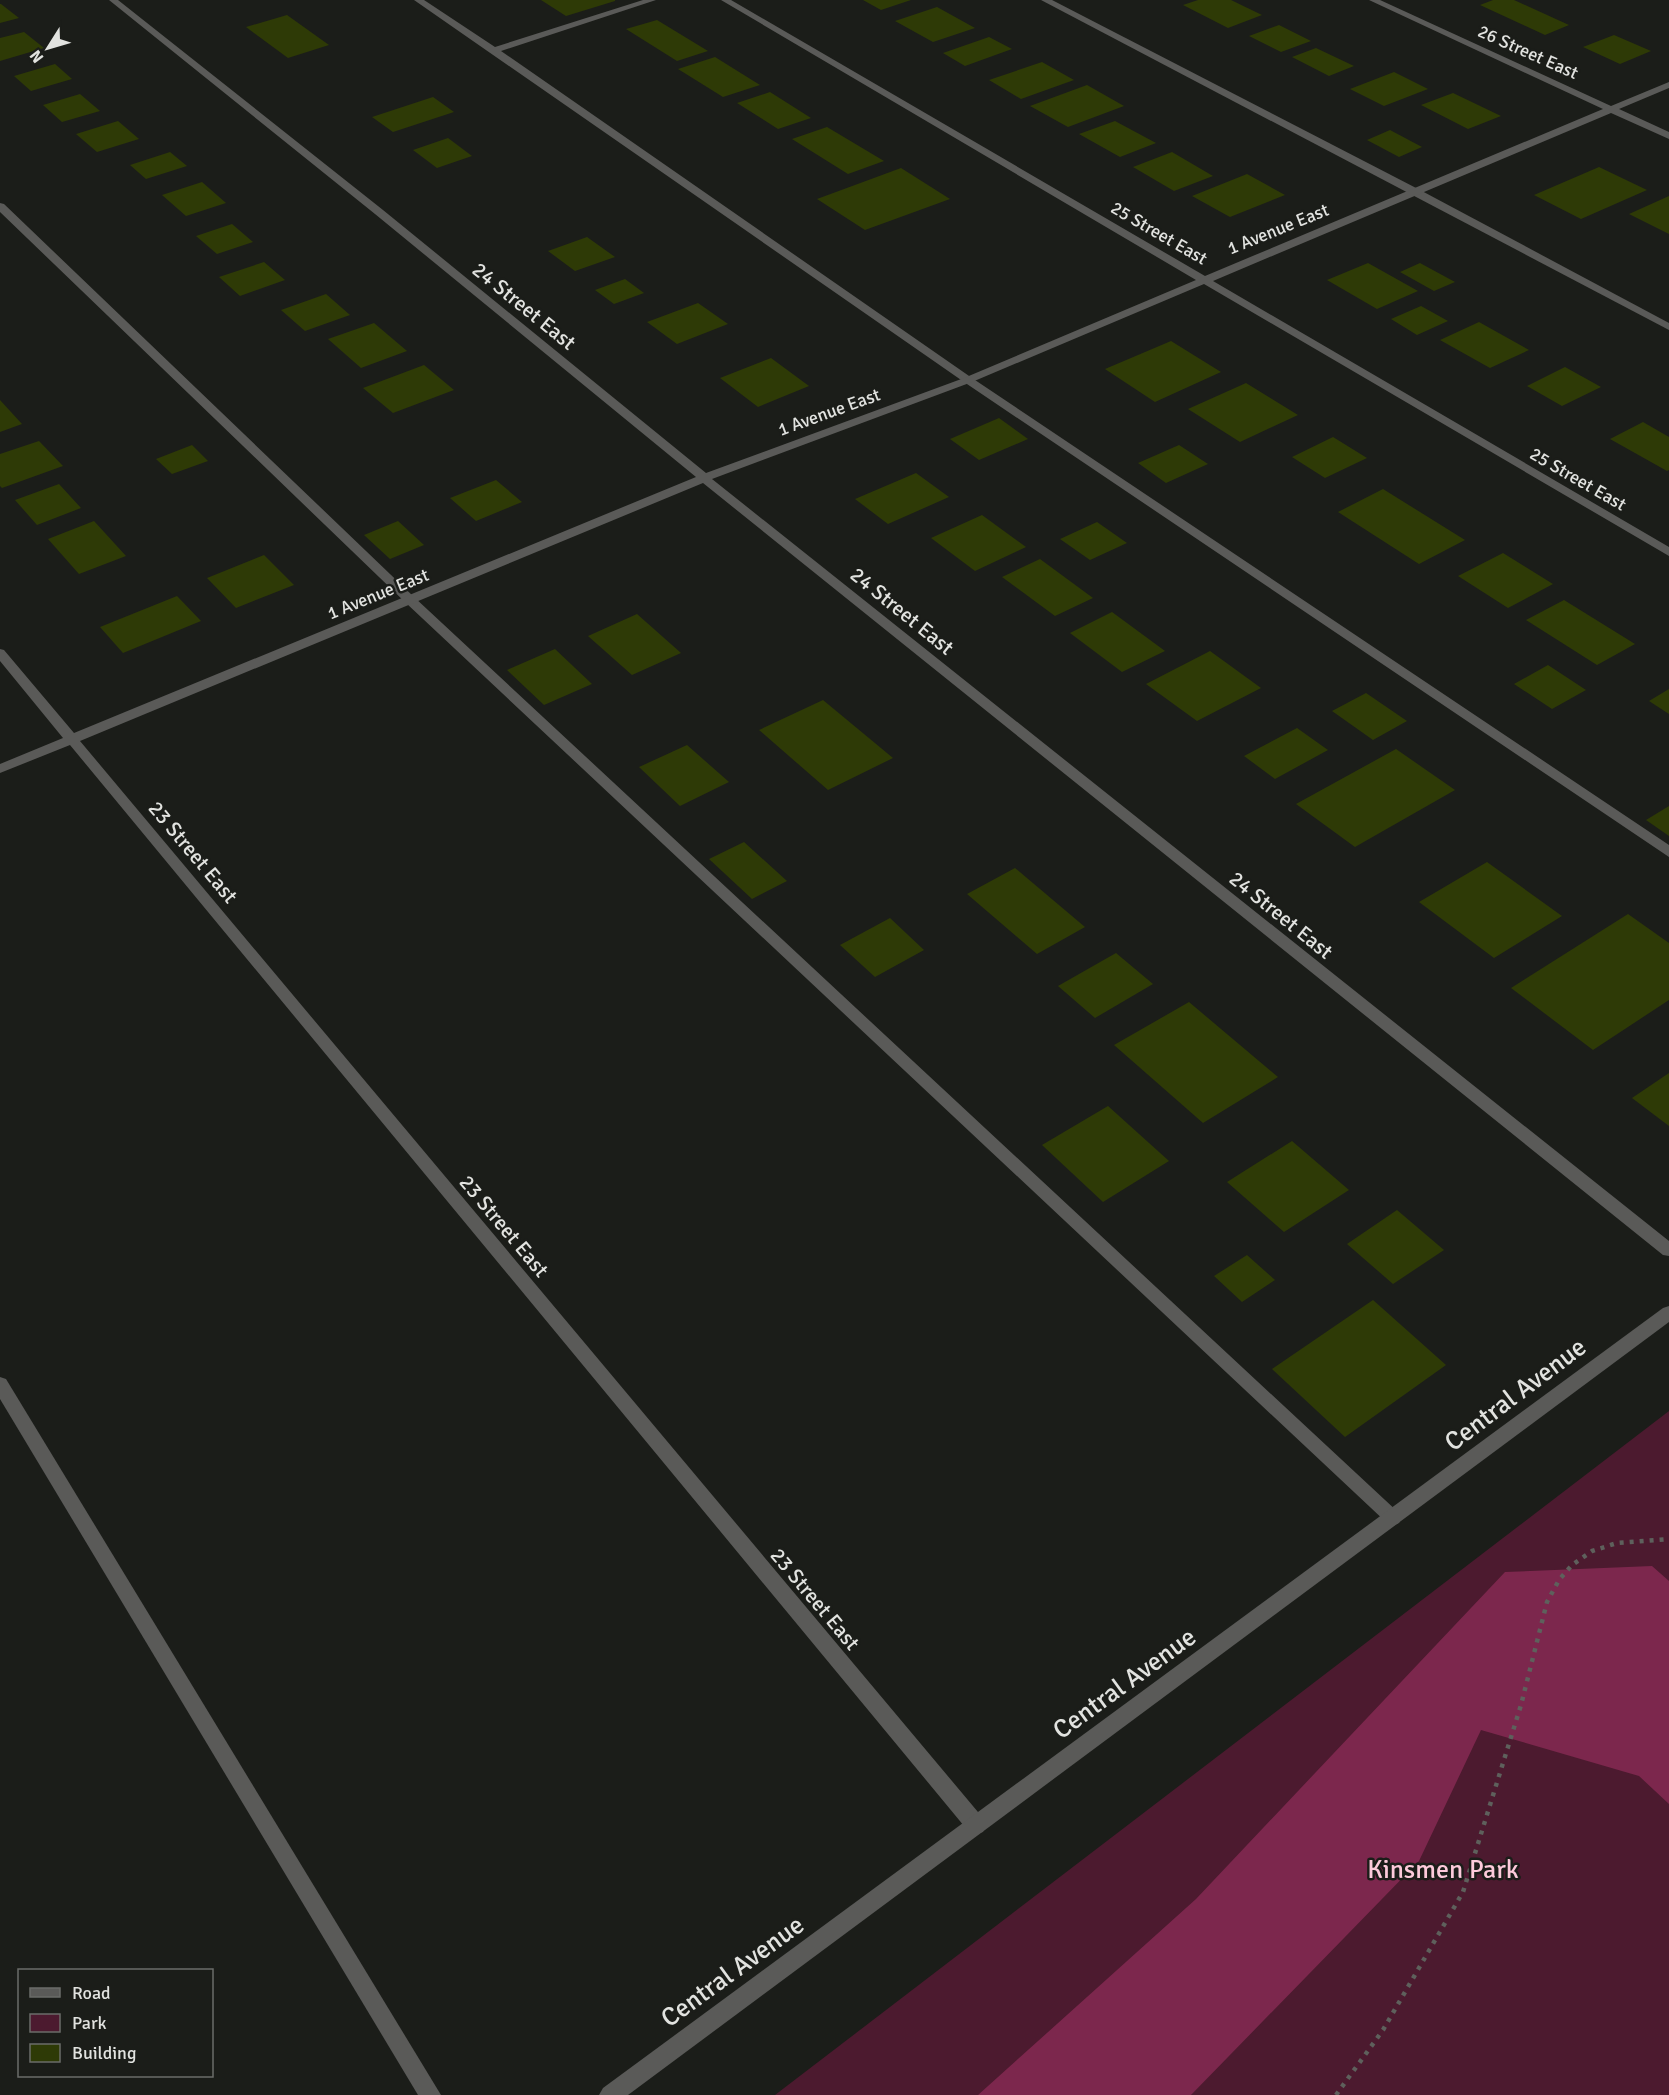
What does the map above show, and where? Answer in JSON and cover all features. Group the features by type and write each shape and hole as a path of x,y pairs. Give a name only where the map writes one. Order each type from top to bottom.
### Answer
{"street":[{"name":"24 Street East","path":"113,0 379,212 704,478 1669,1250"},
{"path":"418,0 494,50 968,380 1669,852"},
{"path":"494,50 652,0"},
{"name":"25 Street East","path":"725,0 1669,552"},
{"path":"1045,0 1416,192 1669,327"},
{"name":"26 Street East","path":"1372,0 1669,136"},
{"name":"1 Avenue East","path":"0,769 704,478 968,380 1669,85"},
{"path":"0,206 411,600 1393,1518"},
{"name":"23 Street East","path":"0,653 976,1825"},
{"name":"Central Avenue","path":"610,2095 1669,1313"},
{"path":"0,1384 430,2095"}],"path":[{"path":"1336,2095 1383,2030 1463,1893 1521,1705 1548,1602 1559,1580 1572,1564 1592,1551 1617,1543 1669,1539"}],"green space":[{"name":"Kinsmen Park","path":"1669,1411 1669,2095 775,2095"}],"shaded area":[{"path":"1652,1566 1669,1581 1669,1804 1639,1776 1481,1730 1419,1861 1191,2095 978,2095 1196,1899 1505,1572"}],"building":[{"path":"541,0 615,0 615,1 566,16"},
{"path":"863,0 911,0 881,10"},
{"path":"1198,0 1231,0 1262,15 1228,28 1183,5"},
{"path":"1493,0 1514,0 1569,25 1545,35 1480,5"},
{"path":"1,4 19,18 0,23"},
{"path":"937,7 975,28 933,42 895,21"},
{"path":"287,15 329,45 288,58 246,27"},
{"path":"657,20 708,51 677,61 626,29"},
{"path":"1279,25 1311,41 1281,52 1249,36"},
{"path":"24,32 44,48 0,61 0,38"},
{"path":"1614,35 1651,51 1620,64 1583,47"},
{"path":"989,37 1012,49 965,66 943,53"},
{"path":"1316,48 1354,66 1329,76 1292,57"},
{"path":"715,57 760,85 723,97 678,69"},
{"path":"1042,62 1074,80 1021,99 989,80"},
{"path":"55,64 72,79 31,91 14,76"},
{"path":"1394,72 1428,89 1384,106 1350,89"},
{"path":"1087,85 1124,106 1068,127 1030,106"},
{"path":"770,92 811,118 778,129 737,103"},
{"path":"1453,93 1501,116 1468,129 1421,105"},
{"path":"80,94 100,111 62,122 43,105"},
{"path":"433,97 454,112 393,132 372,117"},
{"path":"118,121 139,139 97,152 76,134"},
{"path":"1115,121 1156,143 1120,157 1079,134"},
{"path":"827,127 884,161 848,174 792,139"},
{"path":"1390,130 1422,147 1399,157 1367,140"},
{"path":"448,138 472,156 437,168 413,150"},
{"path":"170,152 187,166 146,179 130,165"},
{"path":"1172,152 1213,176 1174,191 1133,167"},
{"path":"1599,167 1647,190 1581,219 1534,195"},
{"path":"901,168 950,199 865,230 817,199"},
{"path":"1247,174 1285,195 1230,217 1192,196"},
{"path":"202,182 226,203 186,216 162,195"},
{"path":"1669,196 1669,234 1629,214"},
{"path":"232,224 253,242 217,254 196,236"},
{"path":"587,237 615,257 575,271 548,251"},
{"path":"264,262 285,280 240,296 219,277"},
{"path":"1368,263 1418,291 1377,309 1327,280"},
{"path":"1420,263 1455,282 1434,291 1400,272"},
{"path":"625,279 644,293 614,304 595,290"},
{"path":"326,294 350,315 305,331 281,310"},
{"path":"698,303 728,324 677,344 647,322"},
{"path":"1421,306 1448,321 1417,335 1391,319"},
{"path":"1479,322 1529,350 1490,368 1440,340"},
{"path":"374,323 407,351 361,368 328,339"},
{"path":"1171,341 1221,372 1155,402 1105,369"},
{"path":"771,358 809,386 758,407 720,378"},
{"path":"424,365 454,390 393,413 363,388"},
{"path":"1565,367 1601,387 1562,406 1527,386"},
{"path":"1246,383 1298,415 1240,442 1188,409"},
{"path":"0,400 22,424 0,432"},
{"path":"999,418 1028,439 979,460 950,439"},
{"path":"1643,422 1669,437 1669,470 1667,471 1610,439"},
{"path":"1333,437 1367,458 1325,478 1292,457"},
{"path":"39,441 63,466 2,488 0,486 0,454"},
{"path":"192,445 208,461 172,474 156,459"},
{"path":"1179,445 1208,464 1166,483 1138,463"},
{"path":"916,473 949,497 888,524 855,499"},
{"path":"496,480 522,502 476,521 450,498"},
{"path":"59,484 81,508 37,525 15,500"},
{"path":"1383,489 1465,540 1419,564 1338,512"},
{"path":"982,515 1026,547 975,571 931,538"},
{"path":"94,521 126,556 79,574 48,539"},
{"path":"398,521 424,545 390,559 364,535"},
{"path":"1097,522 1127,543 1090,560 1060,539"},
{"path":"1503,553 1553,584 1508,608 1458,576"},
{"path":"264,555 294,585 236,608 207,578"},
{"path":"1040,559 1093,598 1055,616 1002,577"},
{"path":"177,596 201,621 123,653 100,627"},
{"path":"1564,600 1635,644 1597,665 1526,620"},
{"path":"1112,612 1165,651 1122,672 1070,633"},
{"path":"637,614 681,653 632,675 588,636"},
{"path":"555,649 592,684 544,705 507,670"},
{"path":"1210,651 1261,688 1197,721 1146,684"},
{"path":"1548,665 1586,690 1552,709 1514,684"},
{"path":"1669,689 1669,714 1649,701"},
{"path":"1366,693 1407,721 1373,740 1332,711"},
{"path":"823,700 893,758 828,790 759,730"},
{"path":"1297,728 1328,750 1275,779 1244,756"},
{"path":"687,745 729,782 680,806 639,767"},
{"path":"1396,749 1455,790 1355,847 1296,804"},
{"path":"1669,806 1669,836 1646,820"},
{"path":"744,842 787,881 752,899 709,859"},
{"path":"1487,862 1562,916 1494,958 1419,902"},
{"path":"1015,868 1085,927 1037,954 967,894"},
{"path":"1628,914 1669,943 1669,1000 1593,1050 1511,988"},
{"path":"890,918 924,950 875,977 840,945"},
{"path":"1116,953 1153,984 1095,1018 1058,986"},
{"path":"1189,1002 1278,1077 1203,1123 1114,1045"},
{"path":"1669,1073 1669,1126 1632,1098"},
{"path":"1108,1106 1169,1161 1103,1202 1042,1145"},
{"path":"1292,1141 1349,1190 1284,1232 1227,1182"},
{"path":"1397,1210 1444,1250 1393,1284 1347,1244"},
{"path":"1247,1255 1275,1280 1242,1302 1214,1276"},
{"path":"1373,1300 1446,1365 1345,1437 1272,1369"}]}
